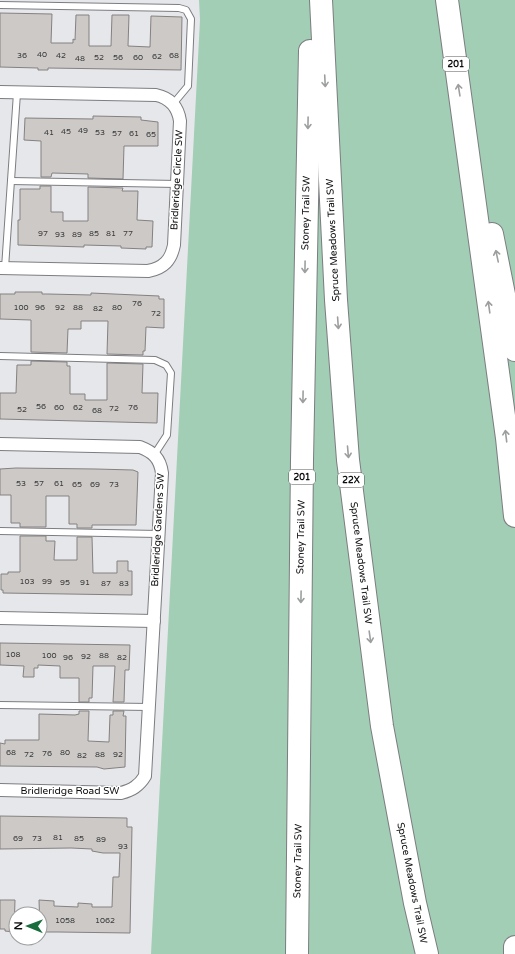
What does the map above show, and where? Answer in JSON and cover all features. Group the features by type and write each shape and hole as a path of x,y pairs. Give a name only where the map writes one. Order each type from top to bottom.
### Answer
{"highway":[{"name":"Stoney Trail SW","path":"297,954 302,444 308,117 312,0"},
{"name":"Spruce Meadows Trail SW","path":"321,0 332,239 348,460 382,726 415,903 427,954"},
{"name":"201","path":"447,0 506,438 515,516"},
{"path":"465,128 484,195 515,350"},
{"path":"514,954 515,947"}],"street":[{"path":"0,92 156,95 166,98 173,104"},
{"name":"Bridleridge Circle SW","path":"2,268 148,271 157,269 169,260 173,250 180,121 178,110 173,104"},
{"path":"0,444 140,447 150,450 154,454"},
{"name":"Bridleridge Gardens SW","path":"139,785 145,776 146,769 162,473 158,460 154,454"},
{"path":"0,618 154,621"},
{"name":"Bridleridge Road SW","path":"0,790 121,792 131,790 139,785"}],"lane":[{"path":"0,5 179,8 186,10 191,19 188,86 173,104"},
{"path":"2,268 11,181 17,93"},
{"path":"11,181 177,184"},
{"path":"0,356 155,360 163,363 171,373 167,435 154,454"},
{"path":"0,531 158,534"},
{"path":"0,705 150,707"}],"green space":[{"path":"199,0 515,0 515,954 151,954 200,20"}],"building":[{"path":"0,13 52,14 51,43 73,43 73,39 75,40 76,15 89,15 89,46 111,46 112,15 129,15 128,46 150,47 151,16 182,17 181,70 48,68 48,70 38,70 38,68 0,67"},
{"path":"93,116 141,117 141,120 158,122 158,146 124,146 123,179 88,178 88,174 52,173 51,177 41,177 41,141 24,140 25,118 93,119"},
{"path":"40,186 51,186 51,212 63,212 63,221 88,221 88,187 123,188 122,191 138,191 137,220 153,221 152,247 146,247 146,249 121,248 121,246 84,245 84,247 18,245 20,189 40,189"},
{"path":"15,292 42,292 42,294 91,295 91,293 159,296 159,299 164,299 164,328 146,327 145,351 143,351 143,355 107,354 108,321 81,321 81,329 68,329 67,353 31,352 31,320 0,319 0,294 15,294"},
{"path":"31,361 67,362 67,366 70,366 70,394 85,394 85,400 107,400 107,363 143,364 142,393 158,393 157,423 0,419 0,393 16,393 17,365 31,365"},
{"path":"0,469 133,470 138,472 136,525 92,525 92,528 77,528 77,524 69,524 69,496 46,496 46,527 20,527 20,523 11,523 11,495 0,495"},
{"path":"20,536 46,536 46,541 55,541 54,560 77,560 77,537 92,537 93,573 117,573 117,561 128,561 128,571 132,571 132,595 3,593 3,590 1,590 1,574 8,574 8,572 20,572"},
{"path":"0,643 130,645 129,670 125,670 124,702 113,702 115,666 93,666 92,698 89,698 89,702 79,702 79,678 60,678 60,666 38,665 38,668 34,668 34,677 23,677 24,666 0,665"},
{"path":"79,711 89,711 88,741 109,742 110,715 113,715 113,711 124,711 123,716 126,716 125,767 104,769 97,767 0,766 0,743 5,744 5,740 39,740 39,714 75,715 79,714"},
{"path":"0,816 127,818 127,827 132,827 130,933 48,932 48,906 39,906 39,900 54,901 54,906 78,907 78,903 92,904 92,907 112,907 113,877 119,877 120,853 103,853 92,851 92,849 71,848 0,849"},
{"path":"0,900 15,900 15,906 8,906 8,931 5,931 5,929 0,929"}]}
